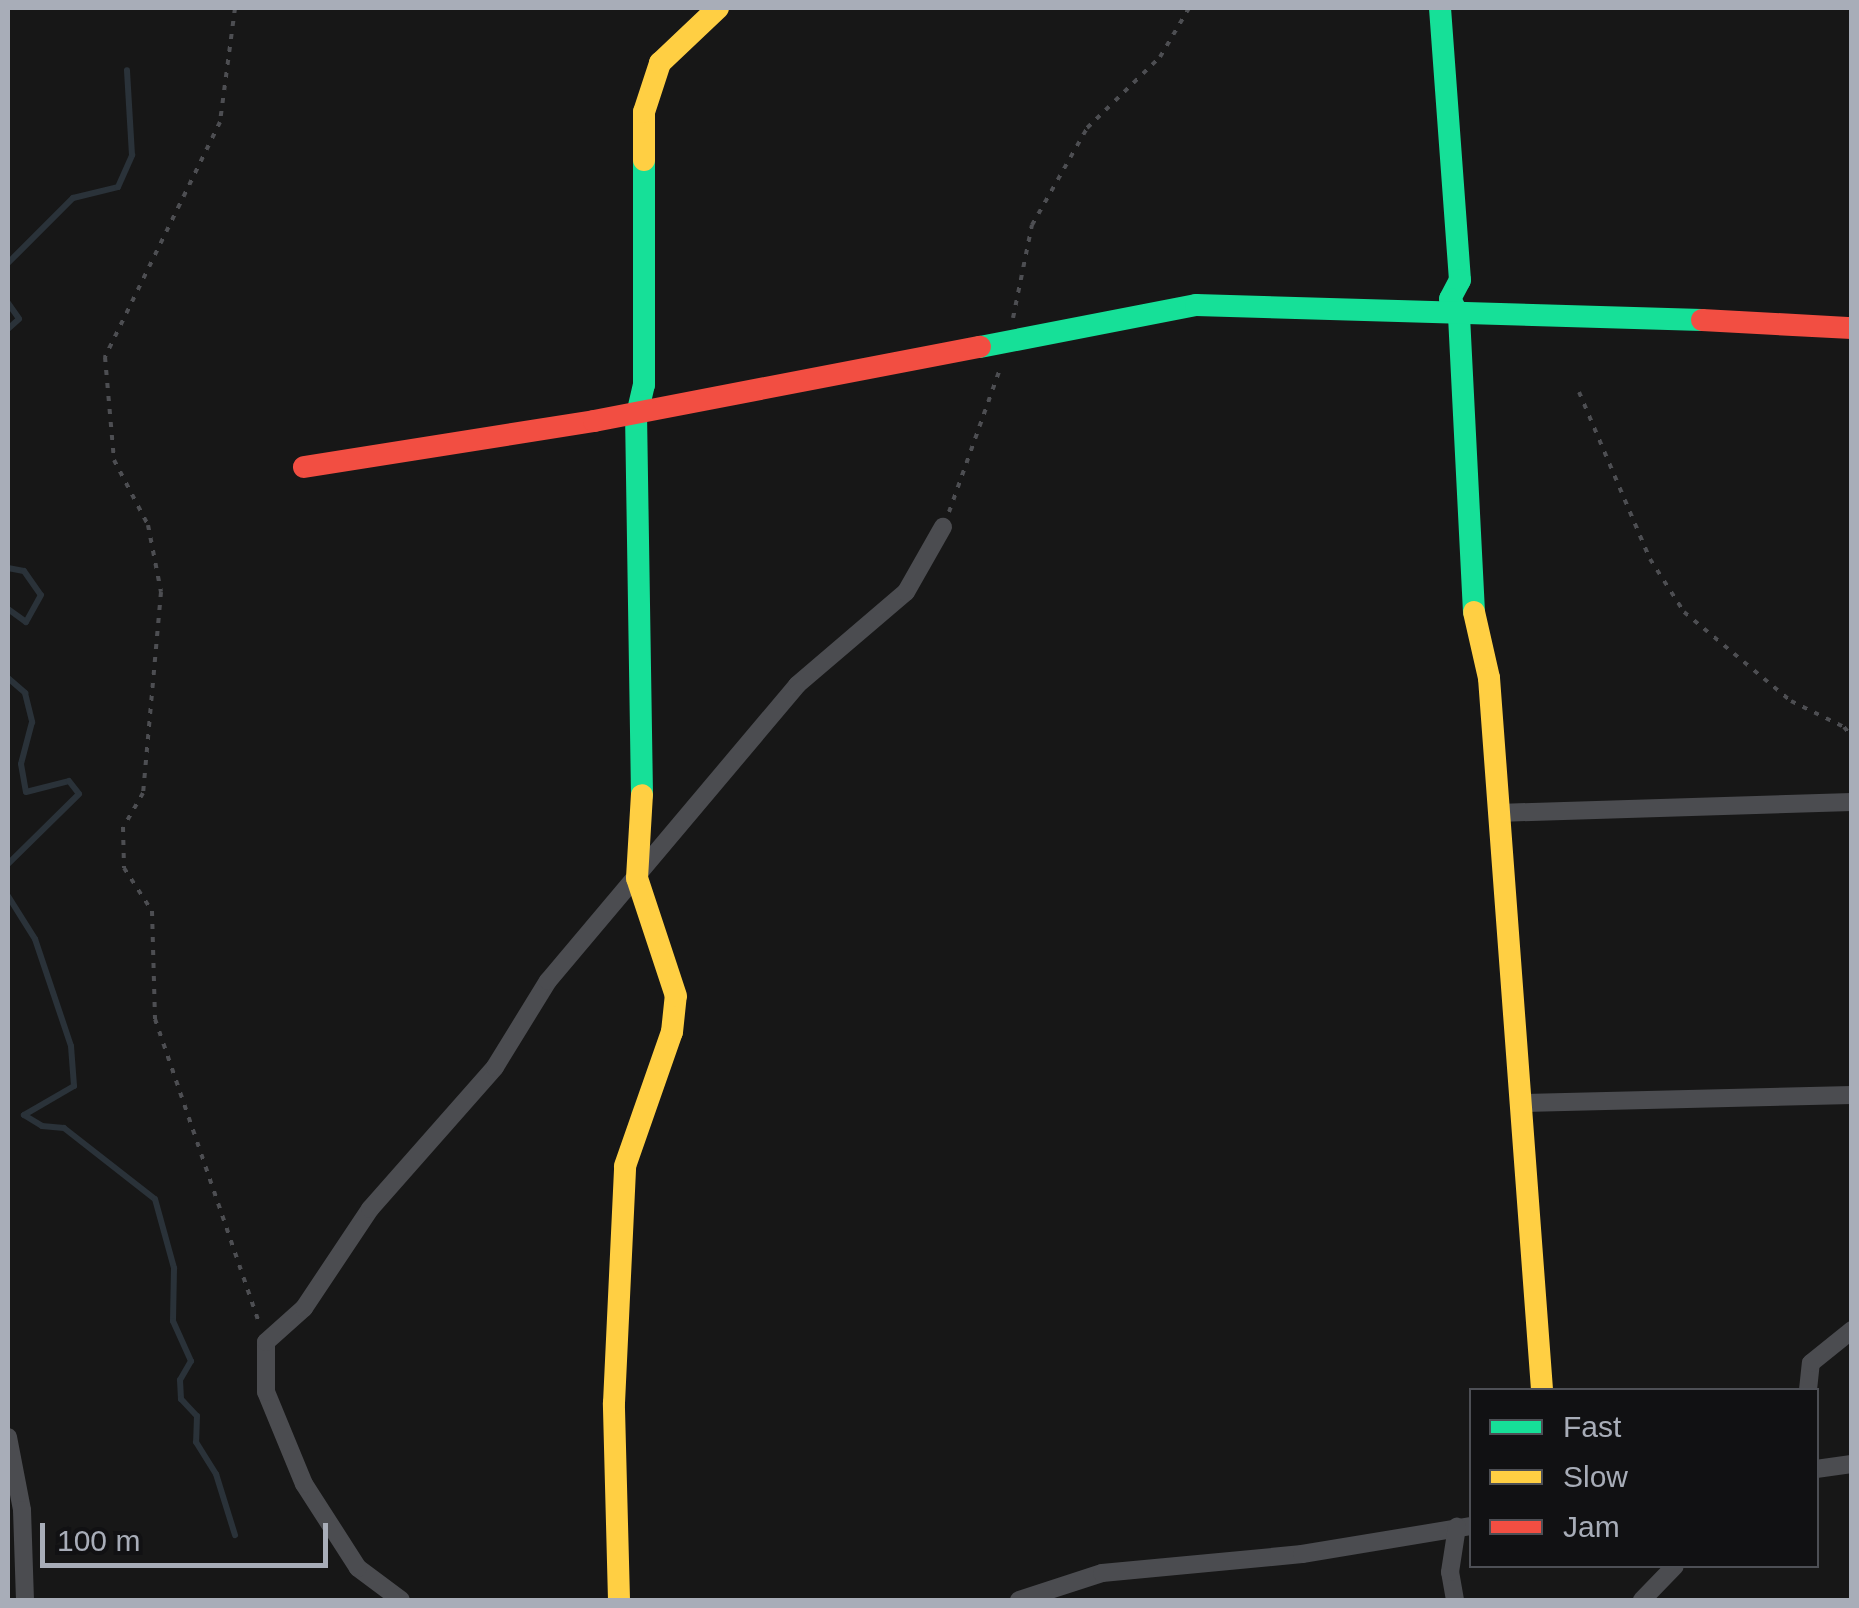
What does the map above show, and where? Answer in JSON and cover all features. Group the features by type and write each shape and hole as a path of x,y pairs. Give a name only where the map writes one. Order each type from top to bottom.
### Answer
{"street":[{"path":"618,1600 614,1403 625,1166 672,1032 676,996 637,878 644,759 638,411 644,385 644,112 660,63 718,8"},
{"path":"1440,8 1460,280 1450,298 1473,522 1474,620 1488,678 1542,1388"},
{"path":"304,467 638,411 1196,304 1454,308 1852,328"},
{"path":"401,1600 358,1568 304,1484 266,1392 266,1342 304,1308 370,1209 494,1067 548,981 797,685 906,592 943,527"},
{"path":"1498,813 1852,802"},
{"path":"1522,1103 1852,1095"},
{"path":"1808,1388 1812,1364 1852,1330"},
{"path":"8,1437 24,1600"},
{"path":"1819,1469 1852,1464"},
{"path":"1019,1600 1102,1573 1302,1554 1464,1527 1450,1572 1455,1600"},
{"path":"1642,1600 1673,1568"}],"path":[{"path":"234,8 220,122 106,357 114,460 148,525 161,592 143,793 123,826 124,868 152,911 155,1019 266,1342"},
{"path":"943,527 1006,343 1032,224 1087,128 1160,57 1189,8"},
{"path":"1579,392 1650,559 1684,612 1790,702 1844,727 1852,737"}],"waterway":[{"path":"8,263 73,198 118,187 132,155 127,70"},
{"path":"8,303 19,319 8,329"},
{"path":"8,568 24,571 41,595 26,622 8,609"},
{"path":"8,678 25,693 32,722 21,764 26,792 69,781 79,794 8,864"},
{"path":"8,896 35,939 71,1046 74,1086 24,1115 42,1126 64,1128 155,1199 174,1268 173,1321 191,1361 180,1380 181,1399 197,1416 196,1442 216,1474 235,1535"}],"traffic: fast":[{"path":"1440,8 1460,280 1450,299 1459,316 1474,612"},
{"path":"642,795 636,419 644,385 644,160"},
{"path":"980,347 1196,305 1702,320"}],"traffic: slow":[{"path":"644,160 644,112 660,63 718,8"},
{"path":"1474,612 1489,678 1542,1388"},
{"path":"619,1600 614,1403 625,1166 672,1032 676,996 637,878 642,795"}],"traffic: jam":[{"path":"1702,320 1852,328"},
{"path":"304,467 594,421 980,347"}]}
